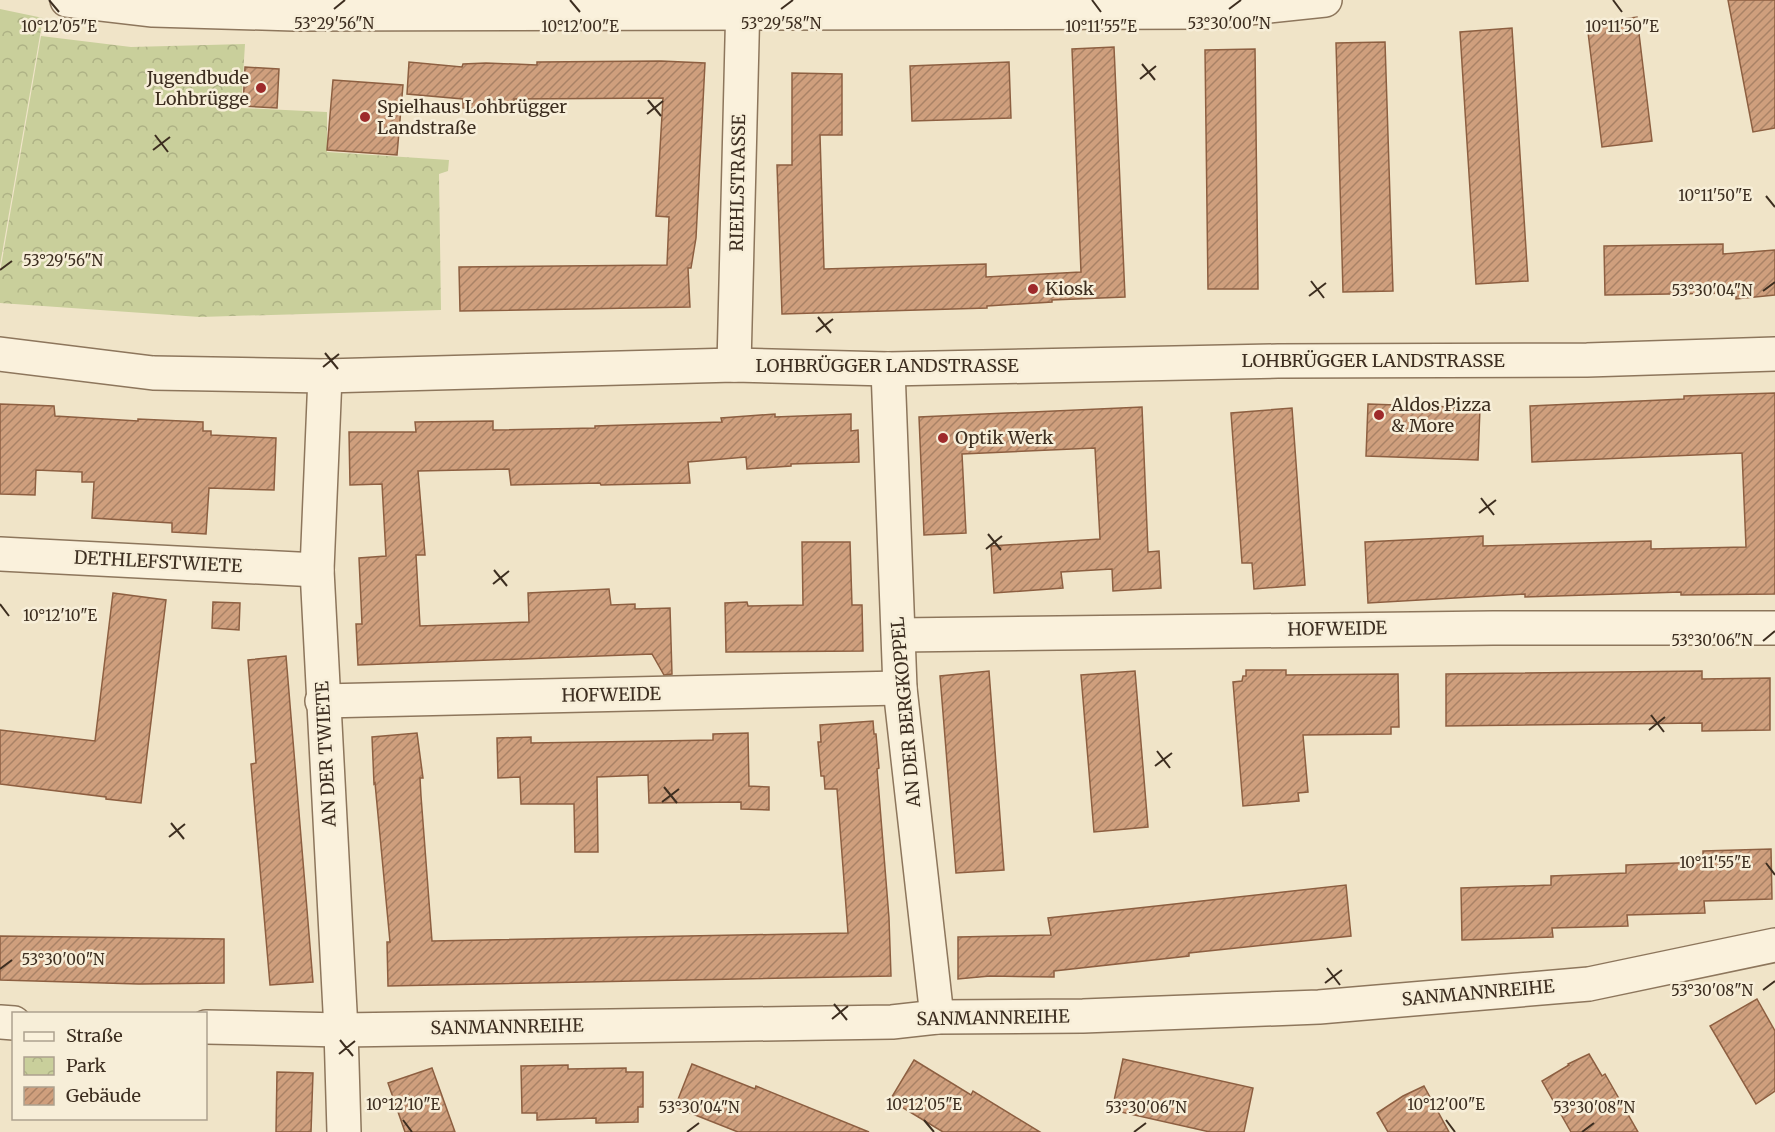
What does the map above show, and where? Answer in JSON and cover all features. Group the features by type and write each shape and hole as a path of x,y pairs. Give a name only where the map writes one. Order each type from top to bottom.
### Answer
{"street":[{"path":"67,0 153,10 294,14 743,6 1212,12 1325,0"},
{"name":"RIEHLSTRASSE","path":"734,365 743,6"},
{"name":"LOHBRÜGGER LANDSTRASSE","path":"0,354 153,373 325,376 734,365 888,369 1278,361 1587,360 1775,354"},
{"name":"AN DER BERGKOPPEL","path":"888,369 900,688 937,1017"},
{"name":"AN DER TWIETE","path":"325,376 317,570 322,701 341,1030 344,1132"},
{"name":"DETHLEFSTWIETE","path":"0,554 317,570"},
{"name":"HOFWEIDE","path":"899,635 1473,628 1775,628"},
{"name":"HOFWEIDE","path":"322,701 900,688"},
{"name":"SANMANNREIHE","path":"207,1027 341,1030 892,1022 937,1017 1083,1016 1319,1007 1578,985 1775,945"}],"green space":[{"path":"0,9 43,18 0,265"},
{"path":"41,36 131,47 245,44 241,108 327,112 327,152 449,160 448,171 439,174 441,310 200,317 0,303 0,272"}],"building":[{"path":"1728,0 1775,0 1775,128 1753,132"},
{"path":"1637,17 1652,141 1602,147 1587,24"},
{"path":"1512,28 1528,281 1476,284 1460,32"},
{"path":"1385,42 1393,291 1343,292 1336,43"},
{"path":"1114,47 1125,297 1052,300 1052,302 987,306 987,308 782,314 777,165 792,165 792,73 842,74 842,135 820,135 824,269 986,264 986,277 1081,272 1072,49"},
{"path":"1255,49 1258,289 1208,289 1205,50"},
{"path":"409,62 462,67 463,64 486,63 537,65 537,62 705,63 696,238 691,268 688,268 690,307 460,311 459,267 667,265 669,217 656,216 663,98 514,99 514,107 463,108 463,99 407,94"},
{"path":"1009,62 1011,118 912,121 910,66"},
{"name":"Jugendbude Lohbrügge","path":"245,67 279,69 277,108 243,106"},
{"name":"Spielhaus Lohbrügger Landstraße","path":"333,80 403,85 397,155 327,150"},
{"path":"1723,244 1723,254 1775,250 1775,295 1736,299 1736,293 1605,295 1604,246"},
{"path":"1775,393 1775,594 1681,595 1681,592 1525,597 1525,594 1368,603 1365,542 1483,536 1483,546 1651,541 1651,549 1746,547 1742,453 1532,462 1530,406 1684,399 1684,396"},
{"path":"0,404 54,406 55,416 203,422 203,431 211,431 211,435 276,438 274,490 209,488 206,534 172,532 172,523 92,518 94,482 82,482 82,472 36,470 35,495 0,494"},
{"path":"1368,404 1480,408 1478,460 1366,456"},
{"path":"1142,407 1148,552 1159,551 1161,588 1113,591 1112,569 1061,572 1063,588 994,593 991,546 1100,539 1095,448 962,454 966,533 924,535 919,417"},
{"path":"1292,408 1305,585 1254,589 1252,563 1242,563 1231,413"},
{"path":"775,414 775,417 851,414 851,431 858,430 859,462 791,464 791,466 747,469 746,457 688,462 690,483 601,485 600,483 511,485 509,469 418,471 425,555 416,555 420,626 529,622 528,593 609,589 611,605 635,604 635,609 670,608 672,674 664,675 652,654 358,665 356,624 362,624 359,558 386,556 382,484 350,485 349,432 416,432 415,422 493,421 493,430 595,428 595,426 722,422 721,418"},
{"path":"802,542 850,542 852,605 862,605 863,651 726,652 725,603 747,602 748,606 803,605"},
{"path":"113,593 166,600 141,803 0,784 0,730 95,741"},
{"path":"213,602 240,603 239,630 212,628"},
{"path":"286,656 313,982 270,985 251,764 256,763 248,660"},
{"path":"1246,670 1286,670 1286,675 1398,674 1399,727 1391,727 1391,734 1303,735 1308,792 1298,793 1299,801 1243,806 1233,682 1242,681 1243,676 1246,676"},
{"path":"989,671 1004,870 956,873 940,676"},
{"path":"1135,671 1148,827 1094,832 1081,675"},
{"path":"1702,671 1702,679 1770,678 1770,730 1702,731 1702,723 1446,726 1446,674"},
{"path":"873,721 879,768 877,769 889,918 891,976 388,986 387,942 390,942 374,784 372,737 417,733 423,778 420,778 432,941 848,933 837,789 825,789 824,776 821,776 818,742 821,742 820,725"},
{"path":"748,733 749,786 769,787 769,810 741,809 741,802 649,803 648,775 597,777 598,852 575,852 574,804 521,804 520,777 498,778 497,738 531,737 531,743 713,740 713,734"},
{"path":"1771,849 1772,899 1704,901 1705,913 1627,915 1628,926 1552,928 1553,937 1462,940 1461,888 1551,885 1551,876 1626,873 1626,865 1703,862 1703,851"},
{"path":"1346,885 1351,936 1189,953 1189,956 1054,971 1054,977 990,976 958,979 958,937 1051,935 1048,918"},
{"path":"0,936 224,939 224,983 139,984 0,980"},
{"path":"1757,999 1775,1031 1775,1091 1756,1104 1710,1026"},
{"path":"1589,1054 1602,1076 1605,1074 1638,1132 1571,1132 1542,1081"},
{"path":"1123,1059 1253,1088 1244,1132 1210,1132 1112,1110"},
{"path":"914,1060 971,1095 973,1091 1040,1132 943,1132 890,1100"},
{"path":"692,1064 755,1089 756,1086 869,1132 738,1132 675,1107"},
{"path":"568,1065 568,1069 626,1068 626,1072 643,1072 643,1107 638,1107 638,1122 596,1123 596,1118 537,1120 537,1113 522,1113 521,1066"},
{"path":"432,1068 455,1132 405,1132 388,1083"},
{"path":"277,1072 313,1073 311,1132 276,1132"},
{"path":"1424,1086 1449,1132 1388,1132 1377,1113"}],"place":[{"name":"Jugendbude Lohbrügge","path":"261,88"},
{"name":"Spielhaus Lohbrügger Landstraße","path":"365,117"},
{"name":"Kiosk","path":"1033,289"},
{"name":"Aldos Pizza & More","path":"1379,415"},
{"name":"Optik Werk","path":"943,438"}]}
